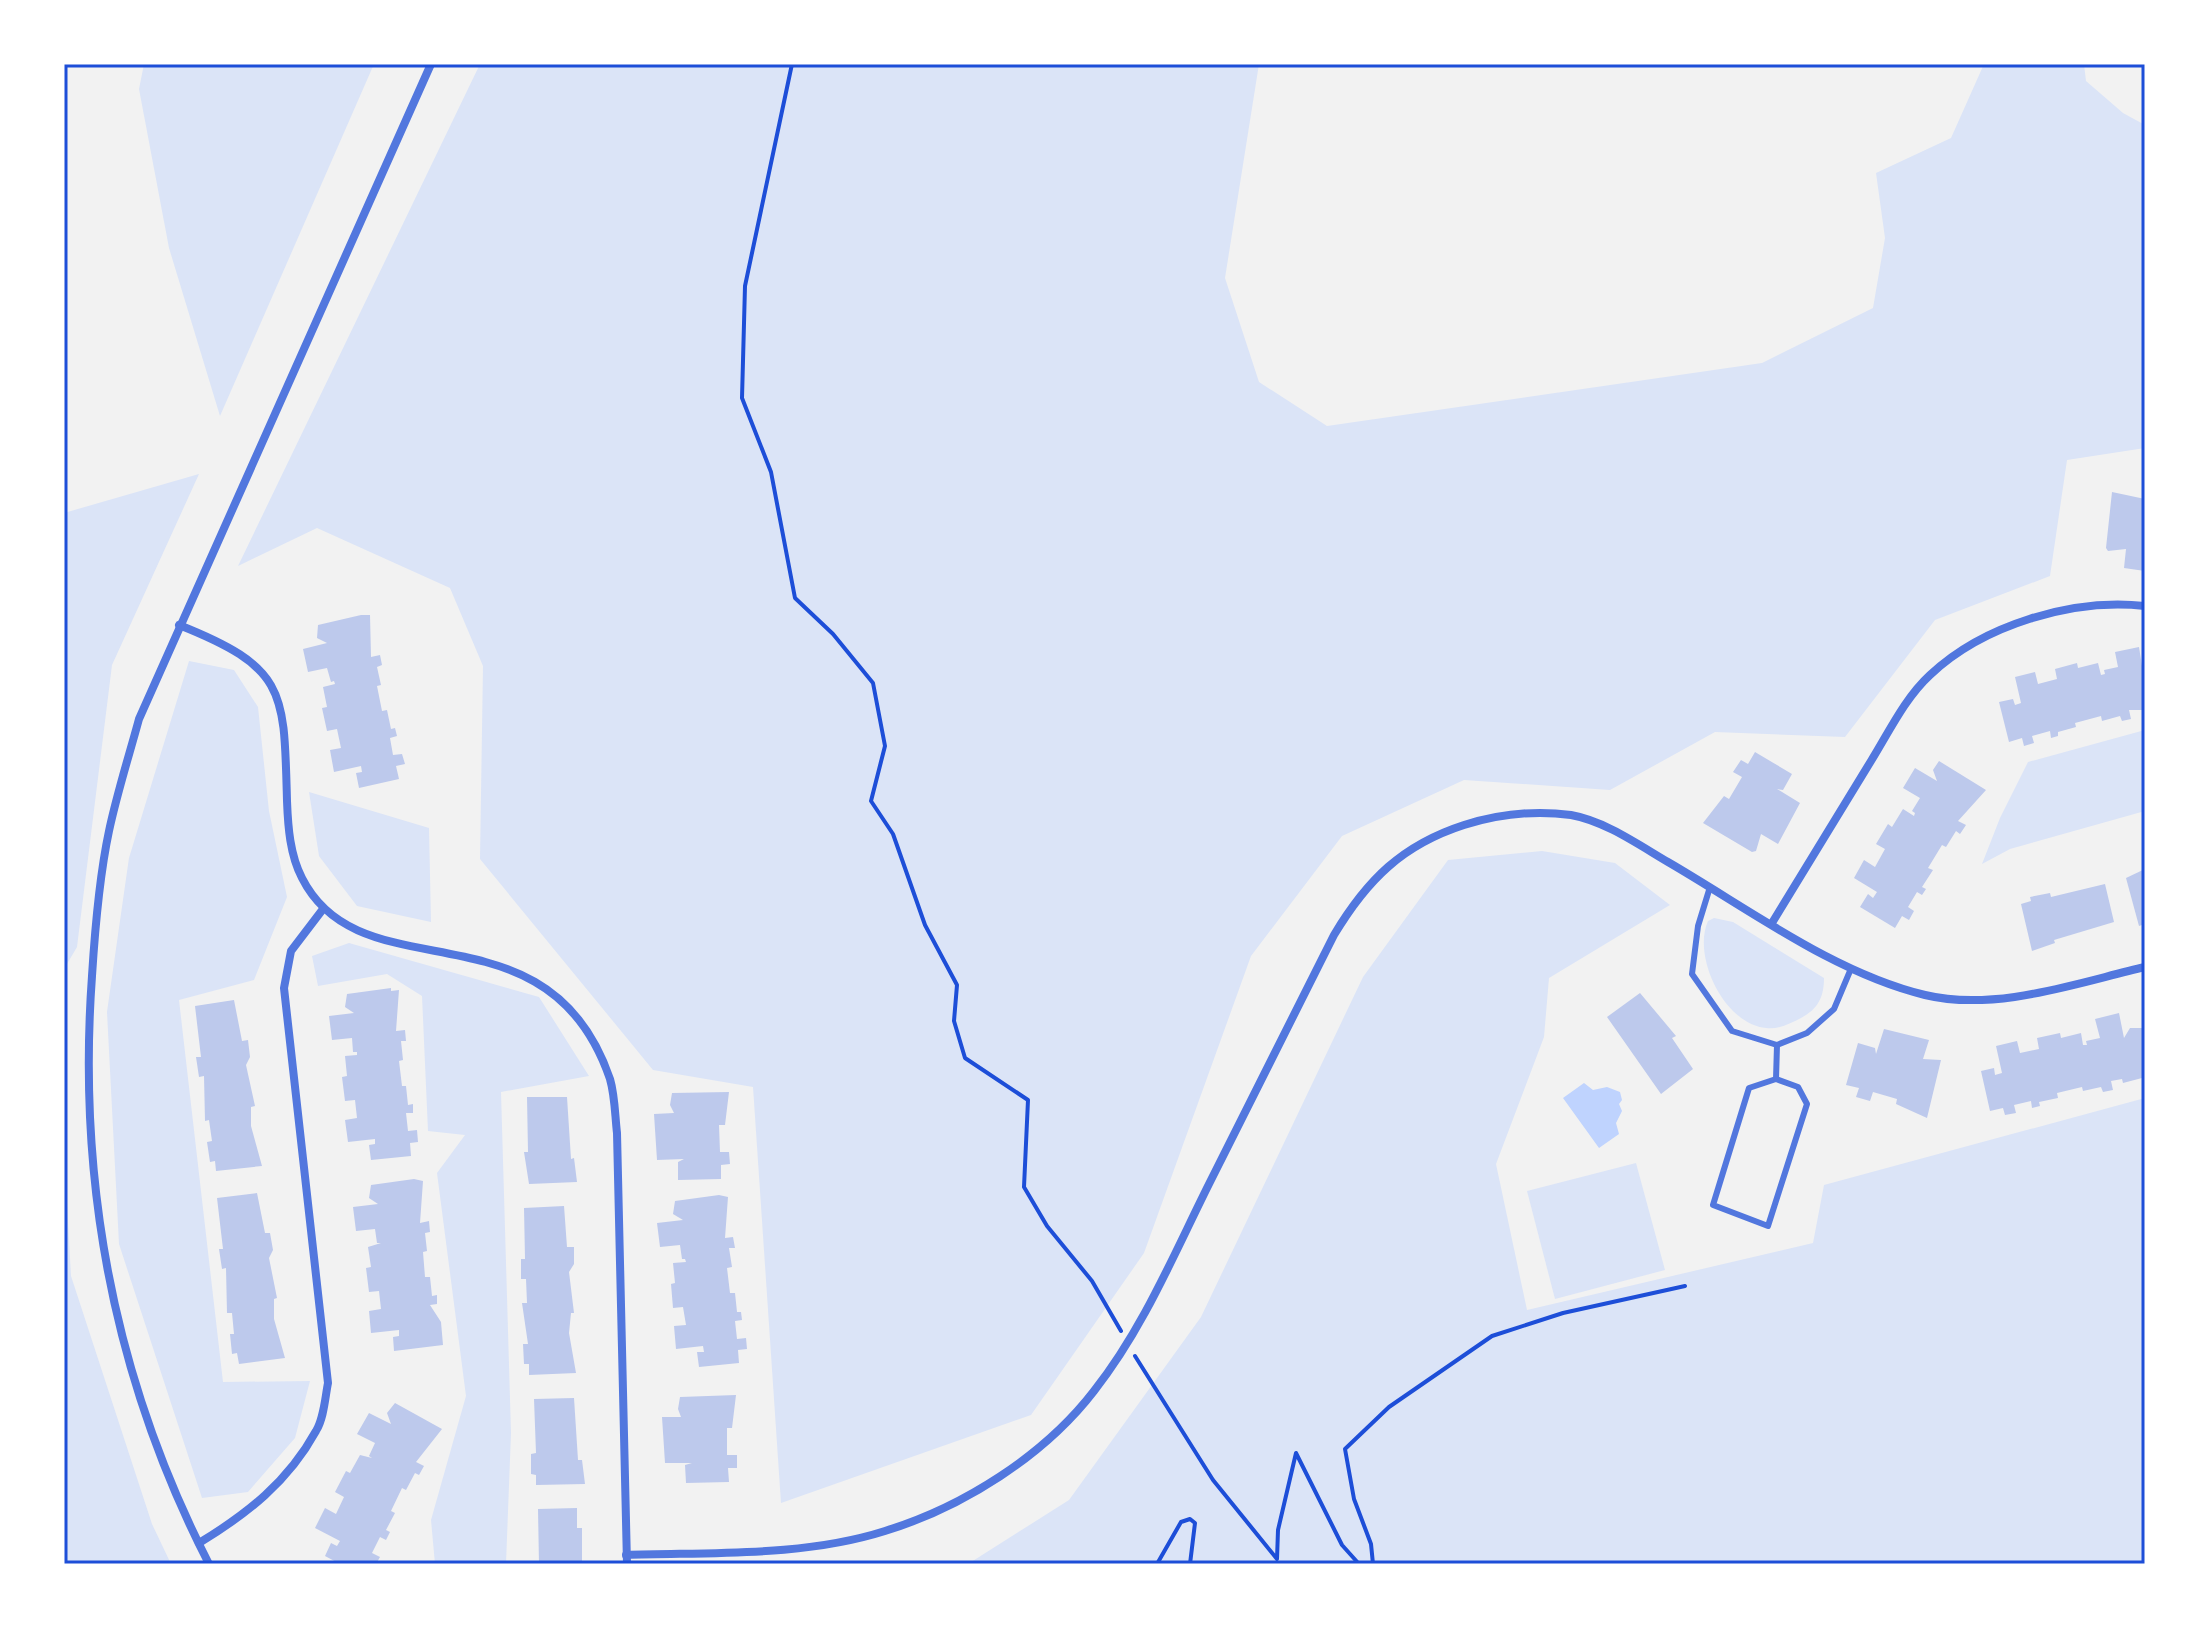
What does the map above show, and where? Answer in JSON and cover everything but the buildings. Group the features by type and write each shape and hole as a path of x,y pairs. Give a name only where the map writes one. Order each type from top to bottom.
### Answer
{"street":[{"path":"209,1564 156,1444 123,1348 103,1254 89,1139 89,1012 95,929 109,832 139,719 431,64"},
{"path":"1772,923 1911,696 1945,662 1996,631 2102,605 2145,606"},
{"path":"179,625 248,657 273,687 285,730 292,850 302,878 323,909 357,931 388,941 473,958 528,976 554,994 580,1020 595,1045 611,1082 617,1133 626,1559 807,1548 884,1531 928,1515 1000,1476 1065,1423 1094,1392 1127,1342 1334,935 1358,896 1386,868 1415,846 1451,829 1490,816 1531,812 1574,816 1602,826 1850,971 1929,996 1993,998 2023,995 2145,967"},
{"path":"199,1543 249,1512 284,1475 318,1429 328,1383 284,988 291,951 323,909"}],"lane":[{"path":"1710,887 1698,926 1692,974 1732,1031 1777,1045 1807,1033 1834,1009 1850,971"},
{"path":"1776,1079 1777,1045"},
{"path":"1776,1079 1798,1087 1807,1104 1768,1226 1713,1205 1749,1088 1776,1079"}],"path":[{"path":"792,64 745,286 742,398 771,472 795,598 833,634 873,683 885,746 871,801 893,834 925,925 957,985 954,1021 965,1058 1028,1100 1024,1187 1047,1226 1092,1281 1213,1480 1277,1559 1278,1530 1296,1453 1342,1545 1359,1564"},
{"path":"1373,1564 1371,1544 1354,1499 1345,1449 1389,1407 1492,1336 1563,1313 1685,1286"},
{"path":"1157,1564 1181,1522 1190,1519 1195,1523 1190,1564"}],"shaded area":[{"path":"144,64 374,64 220,416 169,248 139,89"},
{"path":"480,64 1259,64 1225,278 1259,382 1327,426 1762,363 1873,308 1885,238 1876,173 1951,138 1984,64 2084,64 2086,81 2123,113 2145,125 2145,448 2067,460 2050,576 1935,620 1845,737 1715,732 1610,790 1464,780 1342,836 1251,956 1144,1253 1031,1415 781,1503 753,1087 653,1070 480,859 483,666 450,588 317,528 238,566"},
{"path":"199,474 112,665 77,947 64,969 64,513"},
{"path":"189,661 234,670 258,707 269,811 287,897 254,980 179,1000 223,1382 310,1381 295,1438 248,1492 202,1498 119,1244 107,1012 129,858"},
{"path":"2145,730 2145,811 2010,849 1982,864 2000,818 2028,762"},
{"path":"309,792 429,828 431,922 357,906 319,856"},
{"path":"1542,851 1615,863 1670,905 1549,978 1544,1037 1496,1164 1527,1310 1813,1243 1824,1185 2145,1098 2145,1564 968,1564 1069,1500 1201,1317 1363,977 1448,860"},
{"path":"1714,918 1733,922 1824,978 1821,997 1812,1011 1775,1028 1751,1024 1737,1015 1725,1002 1708,969 1704,935 1708,921"},
{"path":"349,943 539,997 589,1076 501,1092 511,1433 506,1564 435,1564 431,1520 466,1396 437,1173 465,1135 428,1131 422,996 387,974 318,986 312,956"},
{"path":"64,1150 71,1276 152,1524 171,1564 64,1564"},
{"path":"1636,1163 1665,1270 1555,1299 1527,1191"}],"water":[{"path":"1584,1083 1593,1090 1607,1087 1620,1092 1622,1100 1619,1104 1622,1111 1616,1123 1619,1134 1599,1148 1563,1098"}]}
